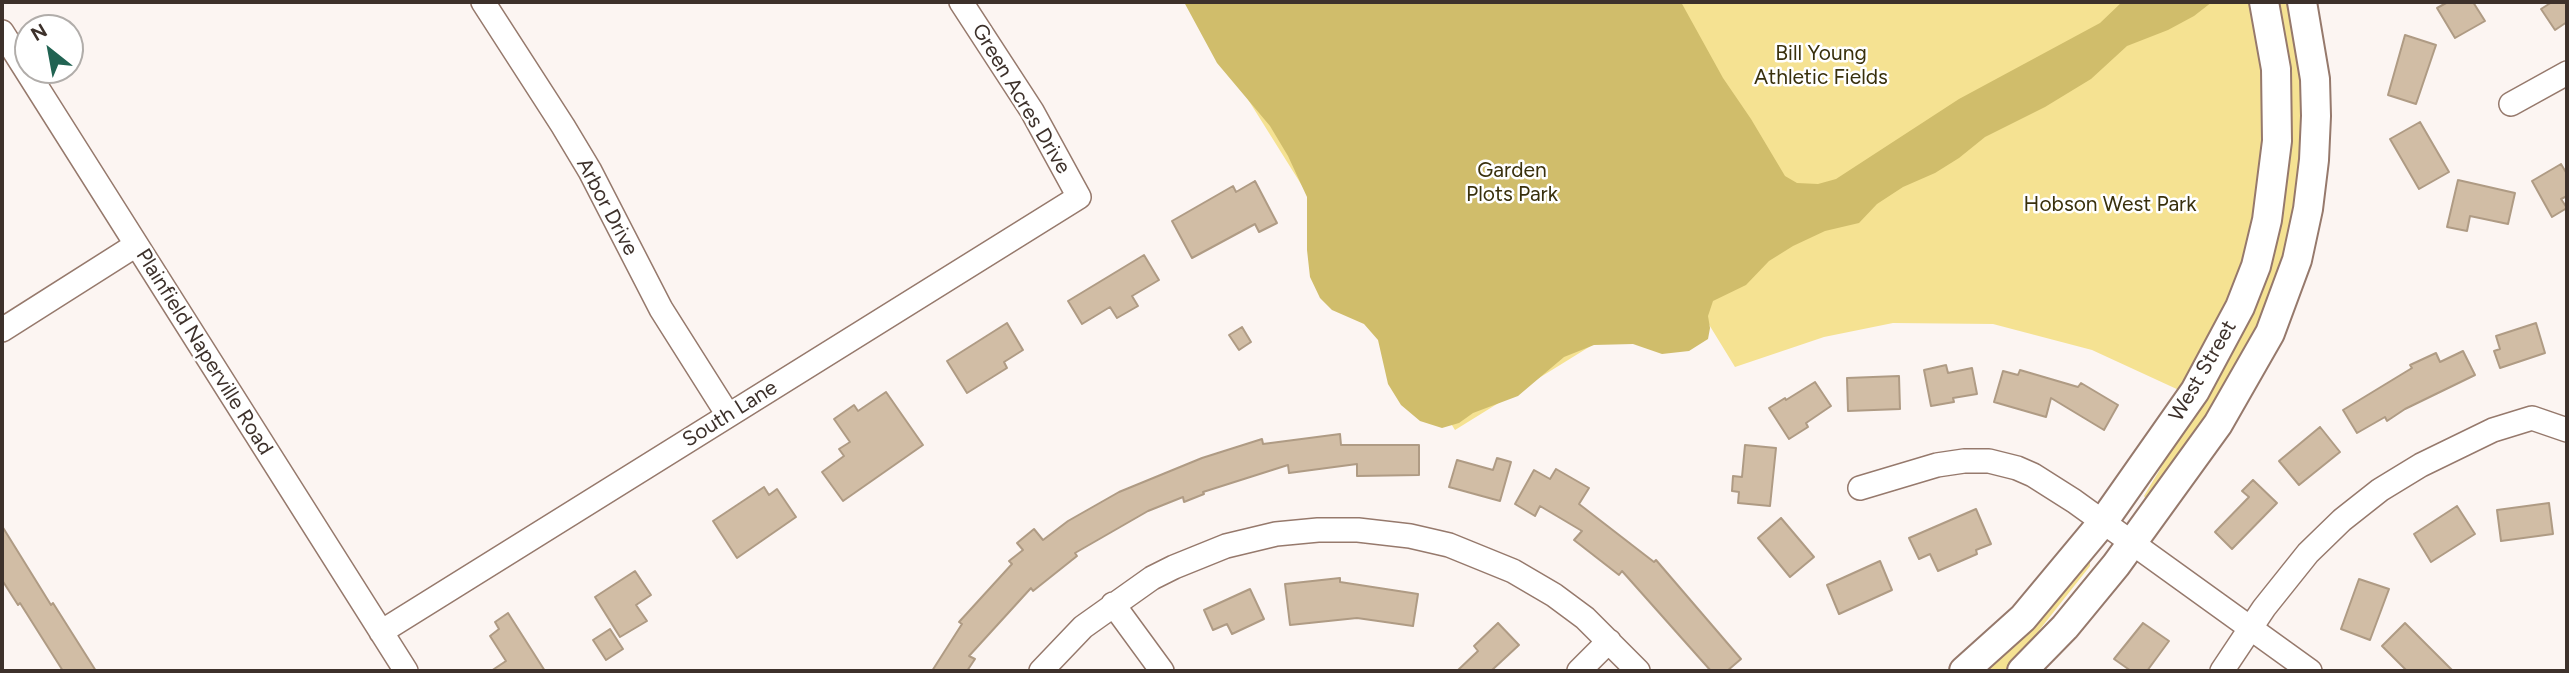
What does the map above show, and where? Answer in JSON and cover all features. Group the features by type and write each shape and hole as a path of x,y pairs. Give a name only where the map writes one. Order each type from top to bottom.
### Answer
{"street":[{"name":"Arbor Drive","path":"484,2 590,171 661,309 728,415"},
{"name":"Green Acres Drive","path":"961,2 1032,111 1079,197"},
{"name":"West Street","path":"1964,671 2024,618 2103,522 2195,391 2227,334 2256,266 2271,198 2277,141 2276,69 2264,2"},
{"name":"West Street","path":"2021,671 2065,627 2133,542 2218,424 2270,334 2297,260 2308,209 2316,116 2313,66 2302,2"},
{"name":"Plainfield Naperville Road","path":"2,33 406,671"},
{"path":"2511,104 2567,73"},
{"name":"South Lane","path":"381,632 1079,197"},
{"path":"2,330 136,245"},
{"path":"2222,671 2250,628 2308,554 2342,520 2381,490 2421,465 2493,430 2532,418 2567,430"},
{"path":"1860,488 1937,465 1964,461 1989,461 2017,468 2033,475 2133,542 2309,671"},
{"path":"1041,671 1083,627 1113,604 1174,567 1226,546 1276,534 1318,530 1358,530 1410,536 1449,545 1496,563 1554,595 1585,618 1638,671"},
{"path":"1113,604 1162,671"},
{"path":"1579,671 1609,641"}],"green space":[{"name":"Garden Plots Park","path":"1184,2 1681,2 1723,78 1785,176 1797,183 1818,184 1836,179 1959,99 2100,23 2122,2 2212,2 2194,16 2168,30 2127,46 2091,79 2045,107 1985,137 1935,173 1903,187 1877,204 1859,223 1825,231 1769,261 1746,285 1713,301 1708,316 1708,339 1689,351 1662,354 1633,344 1594,345 1564,357 1518,396 1442,428 1420,421 1401,405 1388,384 1378,340 1364,324 1332,310 1320,298 1310,277 1307,197 1270,126 1217,63"},
{"name":"Garden Plots Park","path":"1187,2 2253,2 2259,25 2268,124 2254,228 2235,291 2181,391 2092,350 1993,324 1893,323 1824,337 1735,367 1686,287 1455,430"},
{"path":"2274,2 2291,2 2302,52 2304,142 2293,224 2271,301 2237,374 2146,500 2144,496 2224,362 2260,285"},
{"path":"2087,561 2090,561 2090,566 2007,671 1980,671"}],"building":[{"path":"2448,2 2473,2 2485,21 2455,38 2437,8"},
{"path":"2552,2 2567,2 2567,22 2555,30 2541,9"},
{"path":"2405,35 2436,45 2416,104 2388,95"},
{"path":"2420,122 2449,172 2419,189 2390,139"},
{"path":"2561,164 2567,174 2567,196 2561,199 2567,208 2552,217 2532,181"},
{"path":"2458,180 2515,193 2508,224 2470,216 2467,231 2447,227"},
{"path":"1255,181 1277,223 1259,232 1255,224 1192,258 1172,221 1233,186 1236,192"},
{"path":"1144,255 1159,280 1132,296 1138,306 1117,318 1110,307 1082,324 1068,301"},
{"path":"1007,323 1023,350 1004,362 1007,368 967,393 947,361"},
{"path":"2536,323 2545,353 2500,368 2494,351 2500,349 2496,336"},
{"path":"1242,327 1251,342 1239,350 1229,335"},
{"path":"2463,351 2475,375 2405,409 2387,421 2385,417 2357,433 2343,410 2412,368 2410,365 2436,353 2440,362"},
{"path":"1946,365 1948,373 1972,368 1977,394 1953,398 1954,402 1931,406 1924,370"},
{"path":"2020,370 2078,387 2081,383 2118,405 2104,430 2051,398 2046,417 1994,402 2003,371 2018,375"},
{"path":"1899,376 1900,409 1848,411 1847,378"},
{"path":"1815,382 1831,406 1806,423 1808,427 1789,439 1769,408"},
{"path":"886,392 923,445 843,501 822,472 844,456 839,449 850,442 834,419 854,405 858,411"},
{"path":"2320,427 2340,452 2299,485 2279,461"},
{"path":"1340,434 1341,445 1419,445 1419,475 1357,476 1357,464 1289,473 1288,465 1203,492 1204,494 1184,502 1183,497 1148,511 1075,553 1077,556 1033,591 1031,588 969,656 975,659 967,671 932,671 962,624 959,622 1012,564 1009,561 1023,550 1017,543 1034,529 1043,540 1068,521 1119,492 1202,458 1262,439 1263,444"},
{"path":"1745,445 1776,448 1770,506 1738,503 1739,492 1732,491 1733,476 1742,477"},
{"path":"1497,458 1511,462 1500,501 1449,487 1457,460 1493,470"},
{"path":"1556,469 1589,488 1579,504 1654,562 1656,560 1741,659 1727,671 1711,671 1622,571 1619,575 1574,540 1582,531 1540,506 1535,516 1515,504 1534,470 1550,479"},
{"path":"2253,480 2277,503 2232,549 2215,532 2249,497 2242,491"},
{"path":"764,487 769,495 777,489 796,517 737,558 713,521"},
{"path":"2549,503 2553,534 2501,541 2497,510"},
{"path":"2457,506 2475,534 2431,562 2414,534"},
{"path":"1976,509 1991,544 1976,550 1977,554 1938,571 1930,554 1919,559 1909,538"},
{"path":"1781,518 1814,557 1790,577 1758,538"},
{"path":"2,526 96,671 63,671 20,603 18,605 2,580"},
{"path":"1880,561 1892,590 1839,614 1827,585"},
{"path":"635,571 651,595 636,605 647,621 620,637 595,597"},
{"path":"1340,578 1340,582 1418,594 1413,626 1357,618 1290,625 1285,584"},
{"path":"2359,579 2389,589 2370,640 2341,629"},
{"path":"1250,589 1264,619 1232,634 1227,624 1213,630 1204,610"},
{"path":"508,613 545,671 491,671 506,661 490,636 499,629 495,622"},
{"path":"1498,623 1519,645 1491,671 1457,671 1478,651 1474,646"},
{"path":"2143,623 2169,641 2147,671 2131,671 2114,659"},
{"path":"2405,623 2453,671 2407,671 2382,646"},
{"path":"610,629 623,649 606,660 593,640"}],"park label":[{"name":"Bill Young Athletic Fields","path":"1821,66"},
{"name":"Hobson West Park","path":"2110,205"}]}
